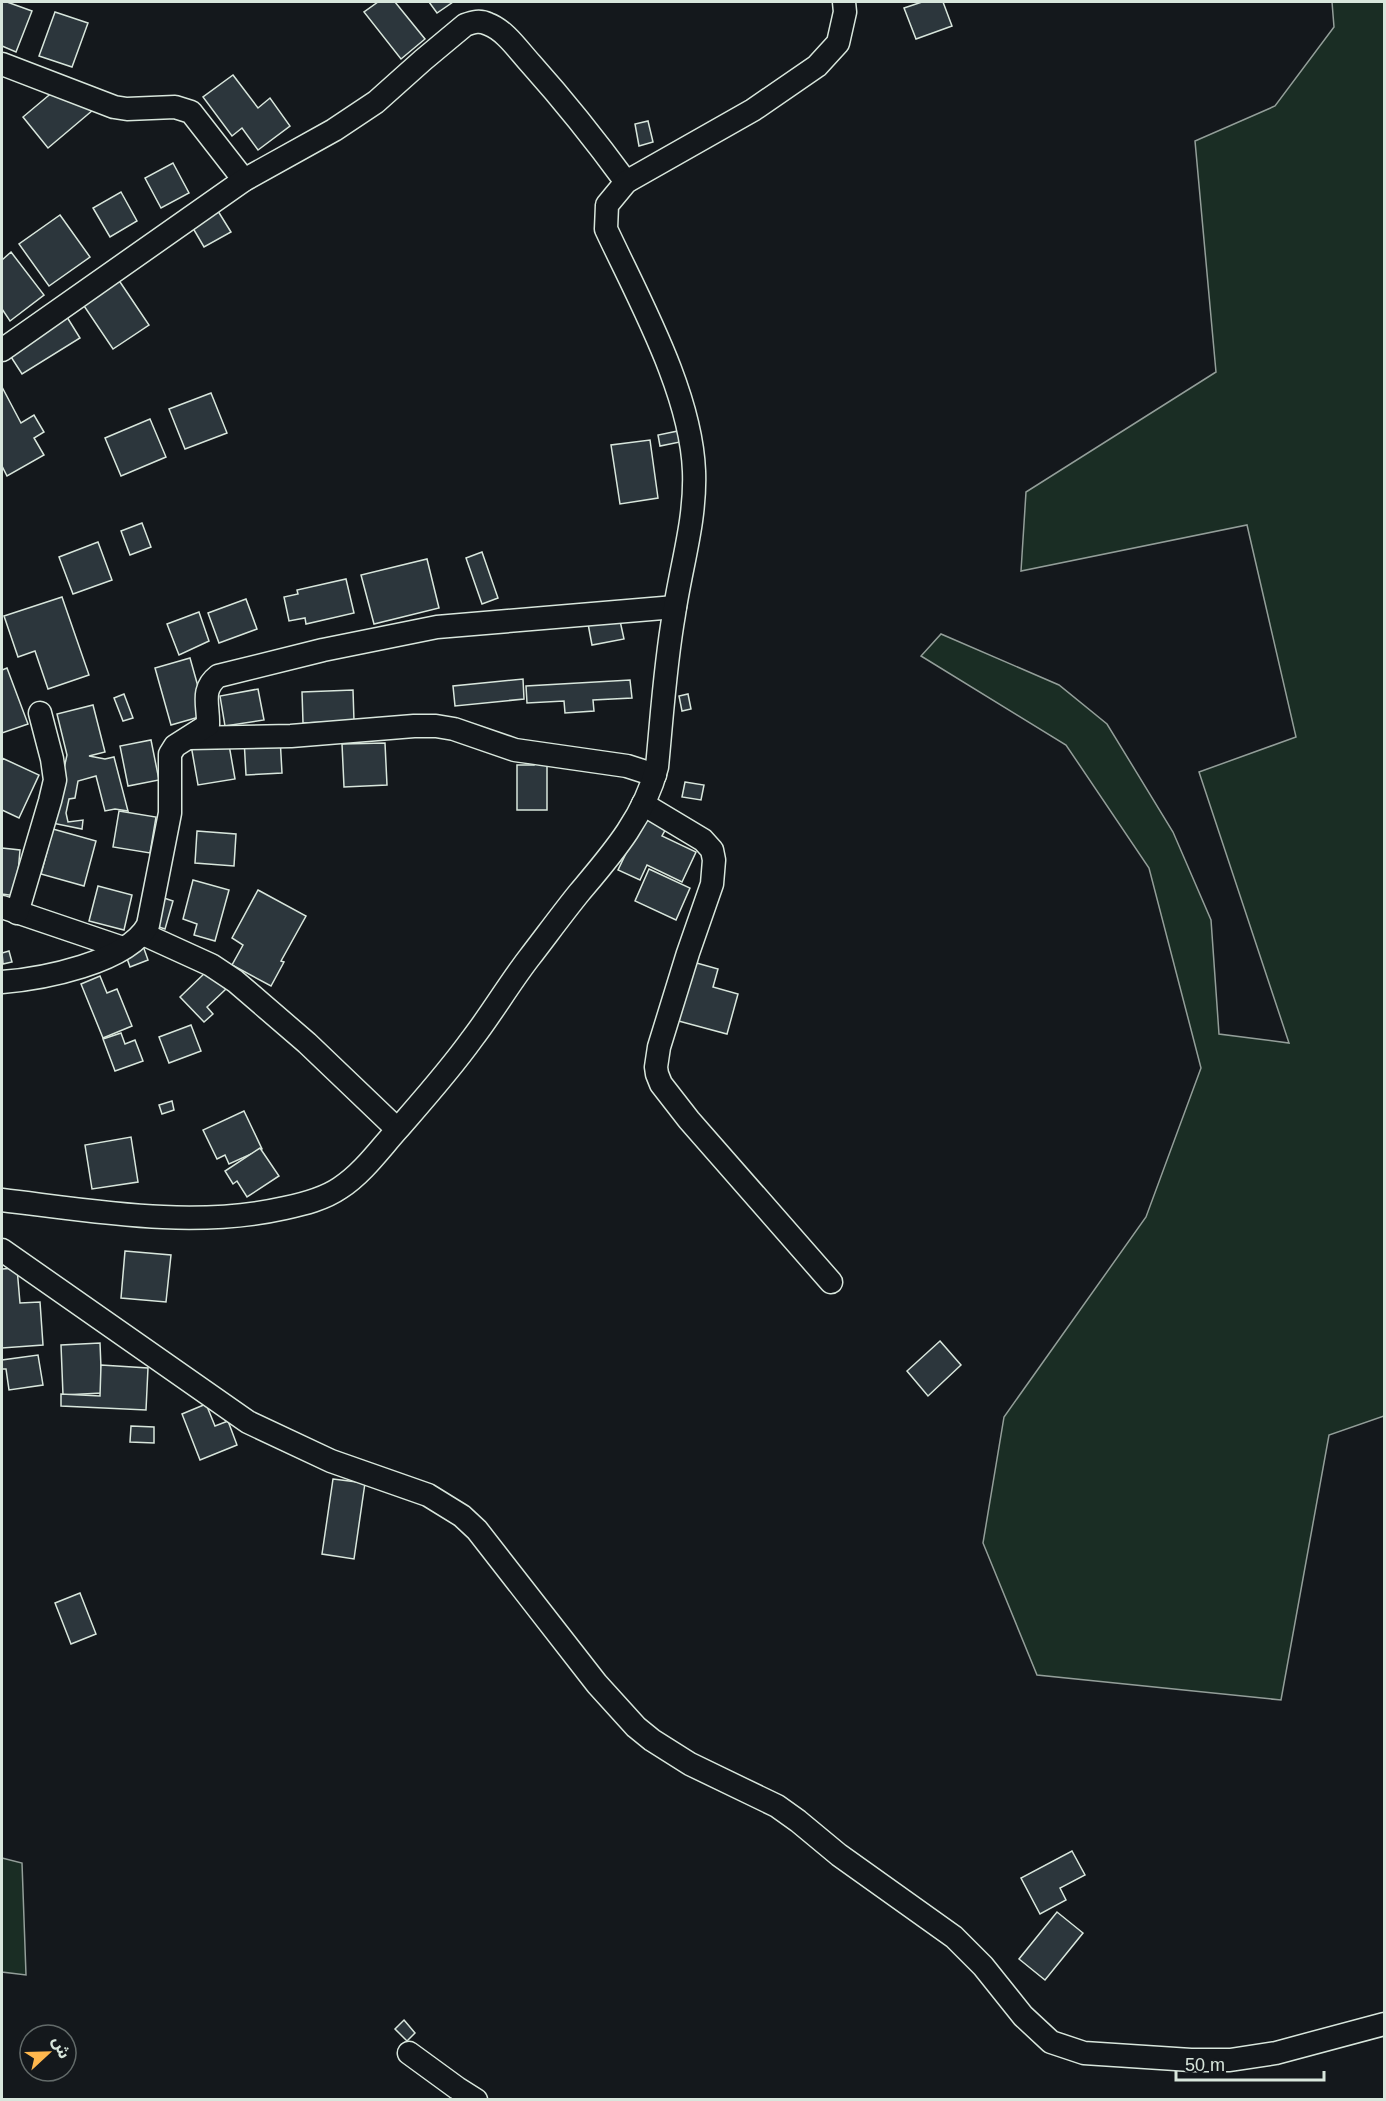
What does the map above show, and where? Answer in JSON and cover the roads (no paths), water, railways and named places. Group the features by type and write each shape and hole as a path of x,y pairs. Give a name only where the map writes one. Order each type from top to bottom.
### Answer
{"street":[{"path":"2,1200 157,1216 199,1218 264,1213 322,1197 343,1186 398,1129 473,1039 525,964 617,849 643,804 655,775 668,647 691,531 694,470 688,429 677,387 606,229 607,205 626,182 753,110 817,66 838,43 851,5"},
{"path":"2,350 244,180 376,102 465,26 479,22 490,24 511,42 585,127 626,182"},
{"path":"2,64 114,108 175,107 191,112 244,180"},
{"path":"2,982 22,981 72,971 123,948 143,934 150,917 170,813 170,754 175,746 208,725 206,697 208,686 218,676 323,650 437,627 675,607"},
{"path":"40,713 55,780 50,801 9,910 123,948"},
{"path":"189,738 291,736 436,726 454,729 534,754 627,766 655,775"},
{"path":"643,804 704,840 712,850 714,860 712,885 659,1047 657,1074 689,1120 831,1282"},
{"path":"143,934 211,965 235,981 307,1043 398,1129"},
{"path":"2,1250 248,1422 331,1461 428,1495 462,1516 477,1530 597,1684 636,1727 690,1764 777,1806 838,1855 954,1937 983,1966 1023,2016 1051,2042 1084,2053 1191,2060 1230,2060 1276,2053 1384,2025"},
{"path":"409,2053 476,2100"}]}
